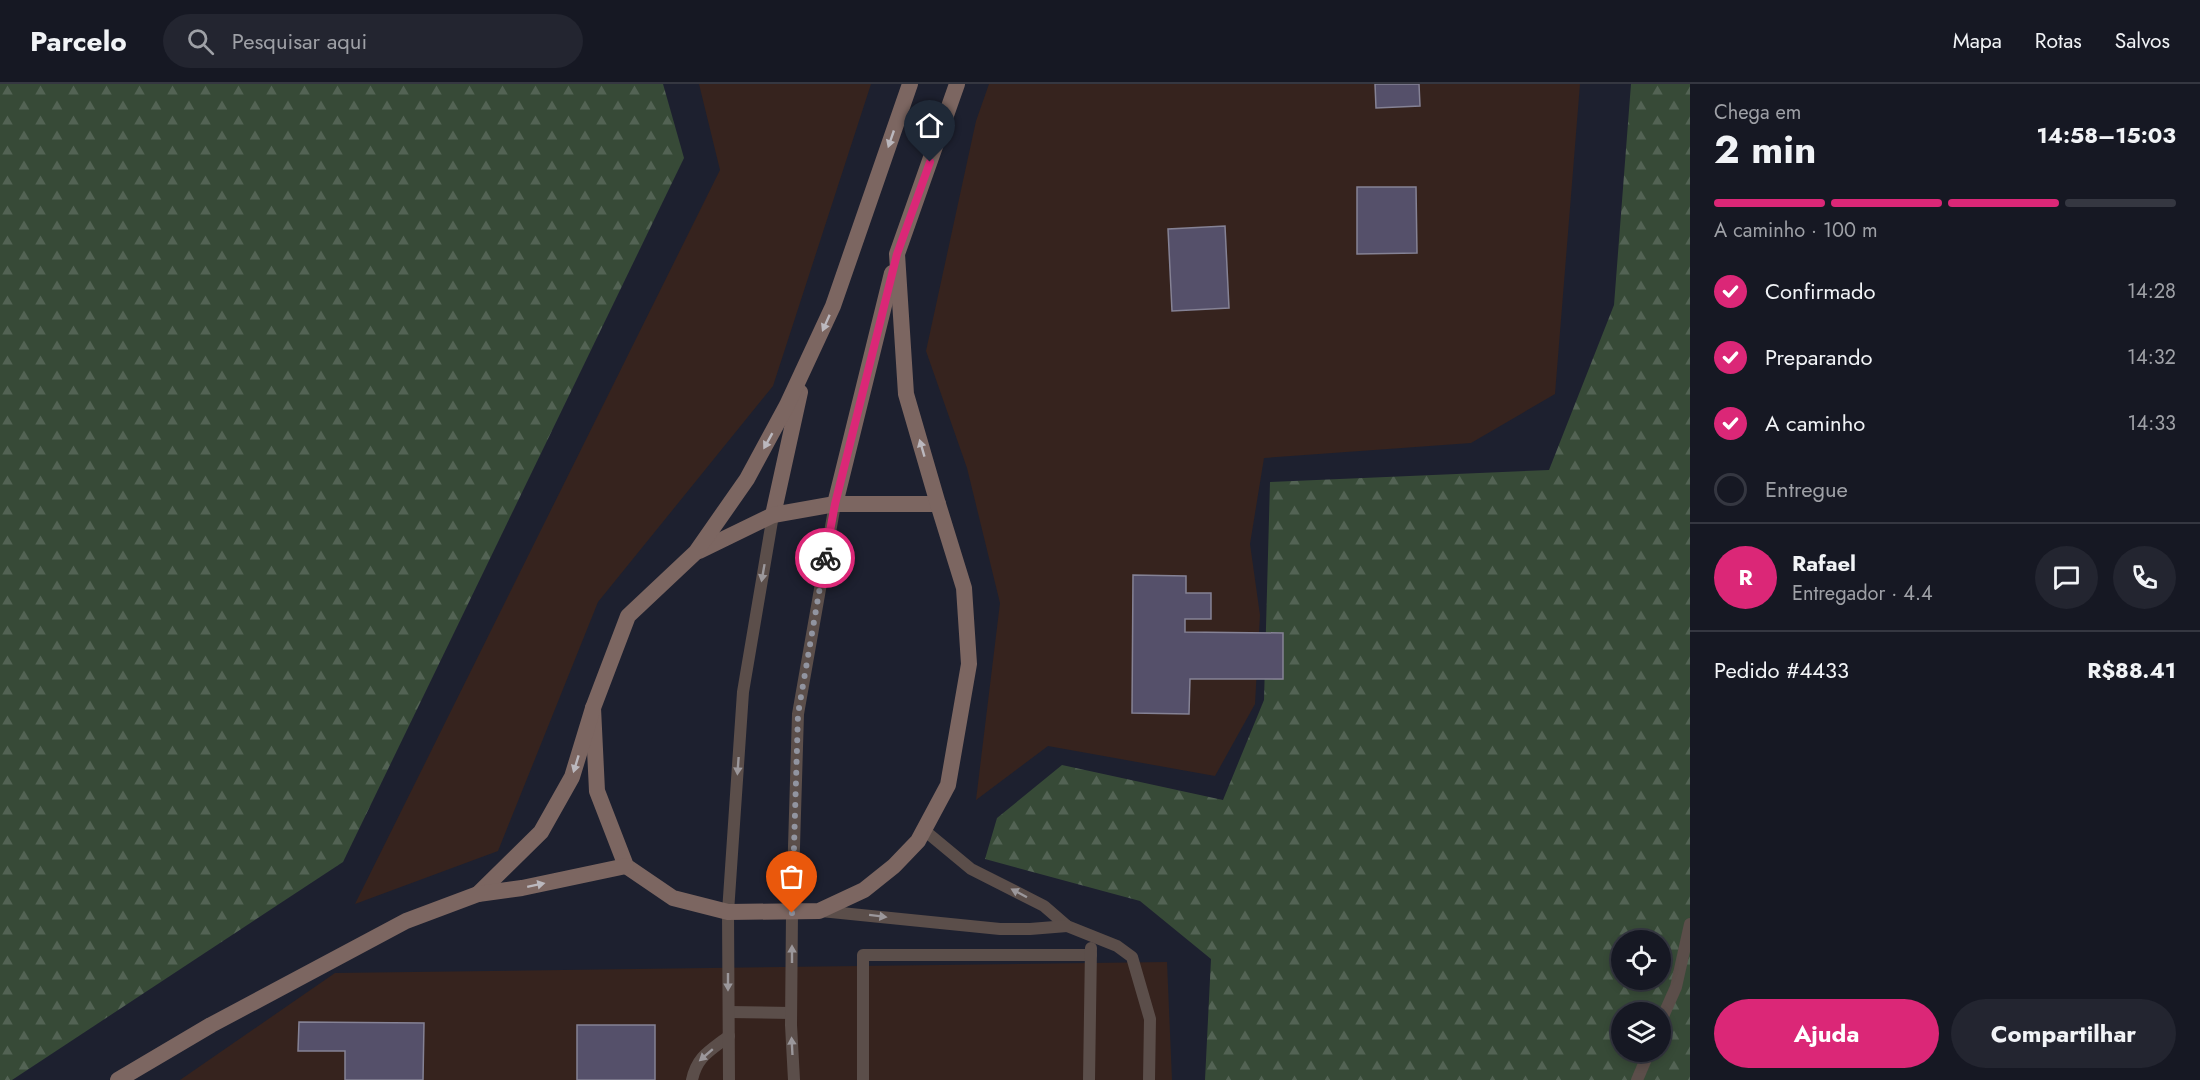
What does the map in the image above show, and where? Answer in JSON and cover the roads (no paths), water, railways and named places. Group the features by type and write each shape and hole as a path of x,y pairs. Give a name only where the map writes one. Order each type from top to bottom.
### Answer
{"main road":[{"path":"478,894 541,832 572,777 593,708 628,616 696,552 747,479 805,371 833,306 910,84"},
{"path":"835,504 897,254 957,84"},
{"path":"593,708 597,791 626,866 673,898 728,912 819,911 864,890 894,866 918,841 948,785 969,663 964,588 906,394 897,254"},
{"path":"773,516 805,371"},
{"path":"696,552 773,516 835,504 938,504"},
{"path":"118,1080 211,1025 406,921 478,894 522,888 626,866"}],"lane":[{"path":"794,1080 791,1013 792,913 798,714 835,504"},
{"path":"729,1080 728,912 743,692 773,516"},
{"path":"924,830 971,869 1044,906 1067,926 1117,946 1132,957 1150,1018 1149,1080"},
{"path":"819,911 1000,928 1030,929 1067,926"},
{"path":"1669,1002 1676,987 1690,924"},
{"path":"1089,1080 1091,935"},
{"path":"863,1080 863,955 1091,955"},
{"path":"729,1012 791,1013"},
{"path":"692,1080 695,1066 700,1059 729,1036"},
{"path":"1637,1080 1645,1062"}]}
